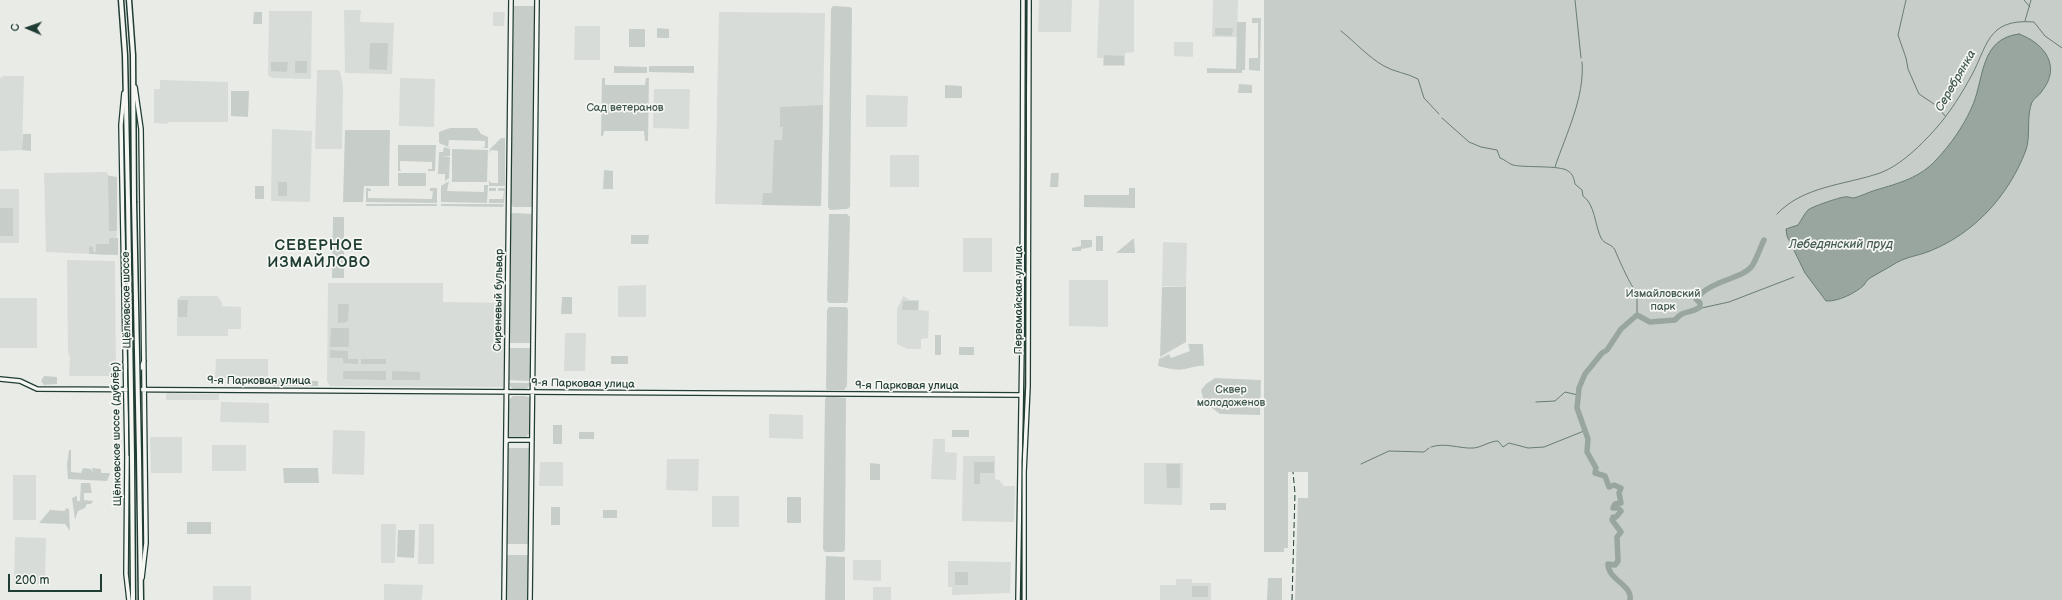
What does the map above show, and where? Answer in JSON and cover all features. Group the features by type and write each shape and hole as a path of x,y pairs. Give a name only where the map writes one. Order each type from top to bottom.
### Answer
{"main road":[{"name":"Щёлковское шоссе","path":"121,0 126,78 133,600"},
{"name":"Щёлковское шоссе","path":"129,0 133,76 141,600"},
{"name":"Сиреневый бульвар","path":"504,600 511,0"},
{"path":"530,600 538,0"},
{"name":"Первомайская улица","path":"1018,600 1021,395 1023,0"},
{"name":"Первомайская улица","path":"1024,600 1024,472 1028,386 1029,0"},
{"path":"133,76 141,121 146,543 141,591"},
{"name":"Щёлковское шоссе (дублёр)","path":"126,78 121,124 125,361 126,574 129,600"},
{"path":"125,361 130,369 135,370 140,369 144,360"},
{"name":"9-я Парковая улица","path":"0,378 20,381 37,389 1021,395"},
{"path":"506,442 508,440 532,440"}],"shaded area":[{"path":"1039,0 1072,0 1071,32 1038,32"},
{"path":"1099,0 1134,0 1134,52 1125,53 1125,66 1103,66 1103,58 1097,58"},
{"path":"1213,0 1238,0 1237,37 1212,37"},
{"path":"344,10 361,10 360,22 394,23 392,74 345,73"},
{"path":"269,11 312,11 311,79 272,78 268,75"},
{"path":"493,12 505,12 504,26 493,26"},
{"path":"719,12 825,13 821,206 715,204"},
{"path":"575,26 600,26 600,60 574,60"},
{"path":"1174,42 1193,42 1193,57 1174,56"},
{"path":"317,70 339,70 341,75 343,86 342,149 315,149"},
{"path":"4,76 24,76 22,150 0,151 0,78"},
{"path":"400,78 435,79 434,127 399,126"},
{"path":"160,80 228,82 228,122 154,123 154,89 160,89"},
{"path":"654,89 690,89 689,129 653,128"},
{"path":"866,95 908,96 907,127 866,127"},
{"path":"272,129 312,131 310,202 271,201"},
{"path":"890,155 919,155 919,187 890,187"},
{"path":"107,172 108,175 116,177 117,255 46,252 44,173"},
{"path":"0,189 19,189 19,243 0,243"},
{"path":"963,238 992,238 992,272 963,272"},
{"path":"1163,242 1187,243 1186,287 1162,286"},
{"path":"67,260 115,261 116,376 69,376 70,357 68,352"},
{"path":"1069,280 1108,280 1108,327 1069,326"},
{"path":"328,283 443,283 443,302 506,303 503,387 330,386 327,381"},
{"path":"646,285 646,317 618,317 618,286"},
{"path":"181,296 217,296 222,302 222,306 241,307 241,329 228,329 228,336 177,336 177,299"},
{"path":"903,296 910,300 919,300 919,310 929,311 928,338 921,339 921,349 907,349 897,344 897,309"},
{"path":"0,298 37,298 37,348 0,348"},
{"path":"565,333 586,333 585,371 564,371"},
{"path":"216,359 268,359 268,378 215,378"},
{"path":"166,393 219,394 219,400 166,400"},
{"path":"221,402 269,403 269,423 220,422"},
{"path":"769,414 803,415 803,439 769,438"},
{"path":"333,430 365,431 364,475 332,474"},
{"path":"150,437 182,437 182,473 151,473"},
{"path":"933,439 945,439 945,452 957,453 956,480 931,479"},
{"path":"212,445 246,445 246,471 212,471"},
{"path":"963,456 995,456 995,479 999,480 1004,486 1015,486 1014,522 962,521"},
{"path":"667,459 699,459 698,491 666,490"},
{"path":"540,462 563,462 563,486 539,486"},
{"path":"1144,463 1183,463 1182,505 1144,504"},
{"path":"13,475 36,475 36,520 13,520"},
{"path":"712,496 739,496 739,527 712,527"},
{"path":"381,524 396,524 395,563 381,563"},
{"path":"419,524 434,524 434,564 418,564"},
{"path":"15,537 46,538 45,584 14,584"},
{"path":"853,560 881,560 881,581 853,580"},
{"path":"948,561 1011,562 1010,593 952,595 952,587 948,587"},
{"path":"1176,579 1192,579 1192,583 1211,583 1211,600 1160,600 1160,585 1176,585"},
{"path":"384,584 423,585 422,598 421,600 384,600"},
{"path":"213,586 251,586 251,600 213,600"},
{"path":"873,587 891,587 891,600 873,600"}],"green space":[{"name":"Измайловский парк","path":"1264,0 2062,0 2062,600 1295,600 1298,498 1308,498 1308,472 1288,472 1288,548 1284,548 1284,552 1264,552"},
{"path":"514,6 536,6 532,207 513,207 511,204"},
{"path":"833,6 850,7 852,9 850,207 847,209 830,210 828,207 831,9"},
{"path":"254,12 262,12 262,24 253,24"},
{"path":"1252,18 1261,18 1260,71 1249,70 1249,58 1258,58 1258,23 1252,23"},
{"path":"1237,22 1246,22 1245,70 1242,70 1242,73 1207,73 1207,68 1236,69"},
{"path":"657,28 669,29 669,38 657,38"},
{"path":"1215,28 1233,28 1232,36 1215,35"},
{"path":"629,29 645,29 645,47 629,47"},
{"path":"370,43 388,43 387,70 369,69"},
{"path":"1104,55 1124,56 1124,65 1104,65"},
{"path":"295,61 307,61 307,73 295,73"},
{"path":"271,62 288,62 287,72 271,71"},
{"path":"614,66 647,67 647,73 614,73"},
{"path":"649,66 694,66 694,73 649,72"},
{"name":"Сад ветеранов","path":"602,78 605,78 605,85 645,85 646,78 649,78 648,141 645,141 644,131 604,131 603,136 601,136"},
{"path":"1239,84 1252,85 1252,93 1238,93"},
{"path":"945,85 962,86 962,98 945,98"},
{"path":"231,91 249,91 248,117 231,116"},
{"path":"823,105 821,206 762,205 763,193 772,193 774,140 782,140 783,127 780,127 780,107"},
{"path":"450,128 477,128 481,134 488,137 488,148 481,148 485,147 485,141 449,140 448,146 451,148 439,143 439,132"},
{"path":"345,130 390,130 389,186 364,186 363,202 343,202"},
{"path":"23,134 31,134 31,151 22,150"},
{"path":"501,138 505,138 505,186 489,186 489,180 491,183 498,183 498,151 491,150 489,154 490,149"},
{"path":"398,145 436,145 435,171 428,171 428,169 432,169 432,162 400,161 401,171 398,171"},
{"path":"444,147 450,149 450,156 441,156 450,157 449,178 445,181 445,174 438,174 439,152 443,152"},
{"path":"452,149 488,150 487,182 452,182"},
{"path":"604,170 613,171 613,189 603,189"},
{"path":"398,173 426,173 426,186 398,186"},
{"path":"1051,173 1059,173 1058,187 1050,187"},
{"path":"108,176 117,177 117,231 109,231"},
{"path":"449,181 447,191 484,192 484,185 488,185 487,203 441,202 441,186"},
{"path":"278,182 287,182 287,196 278,196"},
{"path":"255,186 264,186 264,199 255,199"},
{"path":"366,188 371,189 371,191 368,191 368,198 432,199 433,191 430,191 430,188 437,188 437,203 366,202"},
{"path":"489,188 496,188 496,191 489,191"},
{"path":"498,188 505,188 504,203 489,203 489,199 503,199 504,191 498,191"},
{"path":"1129,188 1135,188 1135,208 1084,207 1084,195 1129,195"},
{"path":"366,204 437,204 437,206 366,206"},
{"path":"441,204 504,204 503,207 441,206"},
{"path":"0,208 13,208 13,236 0,236"},
{"path":"511,214 533,214 531,343 510,343"},
{"path":"829,214 847,214 850,217 847,303 829,303 827,300"},
{"path":"333,217 344,217 344,278 332,278"},
{"path":"631,235 649,235 648,244 631,244"},
{"path":"1096,236 1103,236 1103,251 1096,251"},
{"path":"109,238 118,238 118,255 89,254 89,246 93,247 93,252 96,252 96,244 109,244"},
{"path":"1134,238 1135,253 1116,253"},
{"path":"1081,240 1092,240 1092,247 1081,249 1081,251 1072,251 1072,248 1081,246"},
{"path":"1162,287 1186,287 1186,342 1160,357"},
{"path":"562,297 572,297 572,314 561,314"},
{"path":"178,300 188,300 187,317 178,317"},
{"path":"903,301 918,301 918,310 902,310"},
{"path":"338,304 349,304 347,322 338,323"},
{"path":"829,307 846,307 848,309 847,386 844,390 827,390 826,388 827,310"},
{"path":"331,328 349,328 349,347 330,347"},
{"path":"935,335 941,335 941,355 935,355"},
{"path":"1188,344 1203,344 1204,366 1178,370 1158,366 1159,359 1169,354 1171,358 1190,351"},
{"path":"959,347 974,347 974,355 959,355"},
{"path":"510,348 531,348 531,381 509,380"},
{"path":"330,350 348,351 348,359 358,359 358,364 343,363 343,358 330,358"},
{"path":"611,356 628,356 628,364 611,364"},
{"path":"361,359 386,359 386,364 361,364"},
{"path":"343,371 386,371 386,380 343,379"},
{"path":"392,371 420,372 420,380 392,380"},
{"path":"44,376 57,377 57,384 44,385 41,381"},
{"name":"Сквер молодоженов","path":"1215,378 1261,380 1260,415 1220,414 1204,402 1201,390 1206,384"},
{"path":"273,380 318,381 318,386 273,386"},
{"path":"509,383 531,383 527,389 513,389"},
{"path":"513,396 526,396 530,398 530,433 526,437 508,437 509,400"},
{"path":"827,396 846,398 845,550 843,552 825,552 823,549 825,399"},
{"path":"553,425 562,425 562,444 553,444"},
{"path":"952,430 969,430 969,437 952,437"},
{"path":"579,432 594,432 594,439 579,439"},
{"path":"508,448 530,448 528,544 507,544"},
{"path":"69,450 71,450 71,472 81,473 83,468 91,469 93,473 92,468 101,469 101,473 110,474 107,481 68,479 67,465"},
{"path":"974,462 994,462 994,473 980,473 980,484 974,484"},
{"path":"870,463 880,464 880,480 870,480"},
{"path":"1166,464 1180,464 1180,488 1167,488"},
{"path":"283,468 318,468 319,483 284,483"},
{"path":"81,483 90,483 92,493 84,493 84,500 93,501 91,504 87,504 85,508 78,511 75,520 72,498 77,496 77,501 80,501"},
{"path":"787,497 801,497 801,523 787,523"},
{"path":"1210,503 1226,503 1226,510 1210,510"},
{"path":"551,507 560,507 560,525 551,525"},
{"path":"66,508 69,509 70,531 65,524 39,523 51,509 65,511"},
{"path":"603,510 617,510 617,518 603,518"},
{"path":"187,522 211,522 211,534 187,534"},
{"path":"398,530 415,530 414,558 397,557"},
{"path":"506,555 528,555 528,600 506,600"},
{"path":"826,556 845,557 845,600 825,600"},
{"path":"955,572 968,572 968,585 955,585"},
{"path":"1268,578 1282,578 1282,600 1267,600"},
{"path":"1192,586 1208,586 1208,597 1192,597"}],"water":[{"name":"Лебедянский пруд","path":"2019,34 2036,43 2043,49 2050,64 2050,73 2048,82 2040,94 2034,99 2030,108 2026,150 2019,167 2000,197 1976,223 1962,234 1930,251 1906,258 1896,263 1870,278 1861,288 1846,296 1835,300 1826,301 1805,273 1787,236 1786,229 1798,225 1808,210 1814,207 1842,197 1854,198 1901,182 1924,171 1930,166 1942,154 1968,116 1989,53 1996,44 2006,38"}],"waterway":[{"path":"1575,0 1581,58"},
{"path":"1906,0 1898,35 1908,69 1919,94 1937,106 1945,116"},
{"name":"Серебрянка","path":"2024,0 2030,7"},
{"name":"Серебрянка","path":"2025,21 2031,0"},
{"name":"Серебрянка","path":"1777,214 1799,197 1825,188 1880,173 1893,167 1912,153 1934,131 1955,103 1965,88 1990,38 1997,30 2006,25 2018,22 2034,22 2045,36 2062,48"},
{"path":"1341,31 1378,62 1388,68 1418,79 1424,98 1439,114"},
{"path":"1555,167 1578,102 1581,89 1582,62"},
{"path":"1442,118 1469,142 1481,147 1497,150 1500,158 1511,164 1519,166 1558,168 1564,169 1571,174 1574,178 1575,184 1582,190 1583,196 1590,204 1601,238 1615,250 1628,279 1637,293 1637,315"},
{"path":"1630,600 1628,590 1612,574 1609,570 1608,564 1615,565 1618,561 1617,537 1621,532 1612,520 1613,517 1616,517 1621,511 1618,508 1613,508 1615,504 1621,503 1619,493 1621,488 1614,485 1609,487 1605,476 1595,473 1596,468 1587,452 1588,439 1577,408 1579,388 1585,374 1602,353 1607,350 1621,329 1637,315 1650,322 1675,320 1681,314 1697,309 1700,307 1700,303 1696,299 1703,292 1718,283 1747,271 1752,266 1764,240"},
{"path":"1697,309 1729,302 1794,277"},
{"path":"1536,402 1555,401 1565,392 1578,395"},
{"path":"1431,447 1447,445 1474,448 1498,441 1503,447 1509,443 1528,448 1544,447 1584,431"},
{"path":"1361,464 1389,451 1424,452 1429,448"}],"tram line":[{"path":"1022,600 1022,461 1025,386 1027,0"}],"railway":[{"path":"1292,600 1295,493 1293,472"}],"district":[{"name":"СЕВЕРНОЕ ИЗМАЙЛОВО","path":"319,254"}]}
